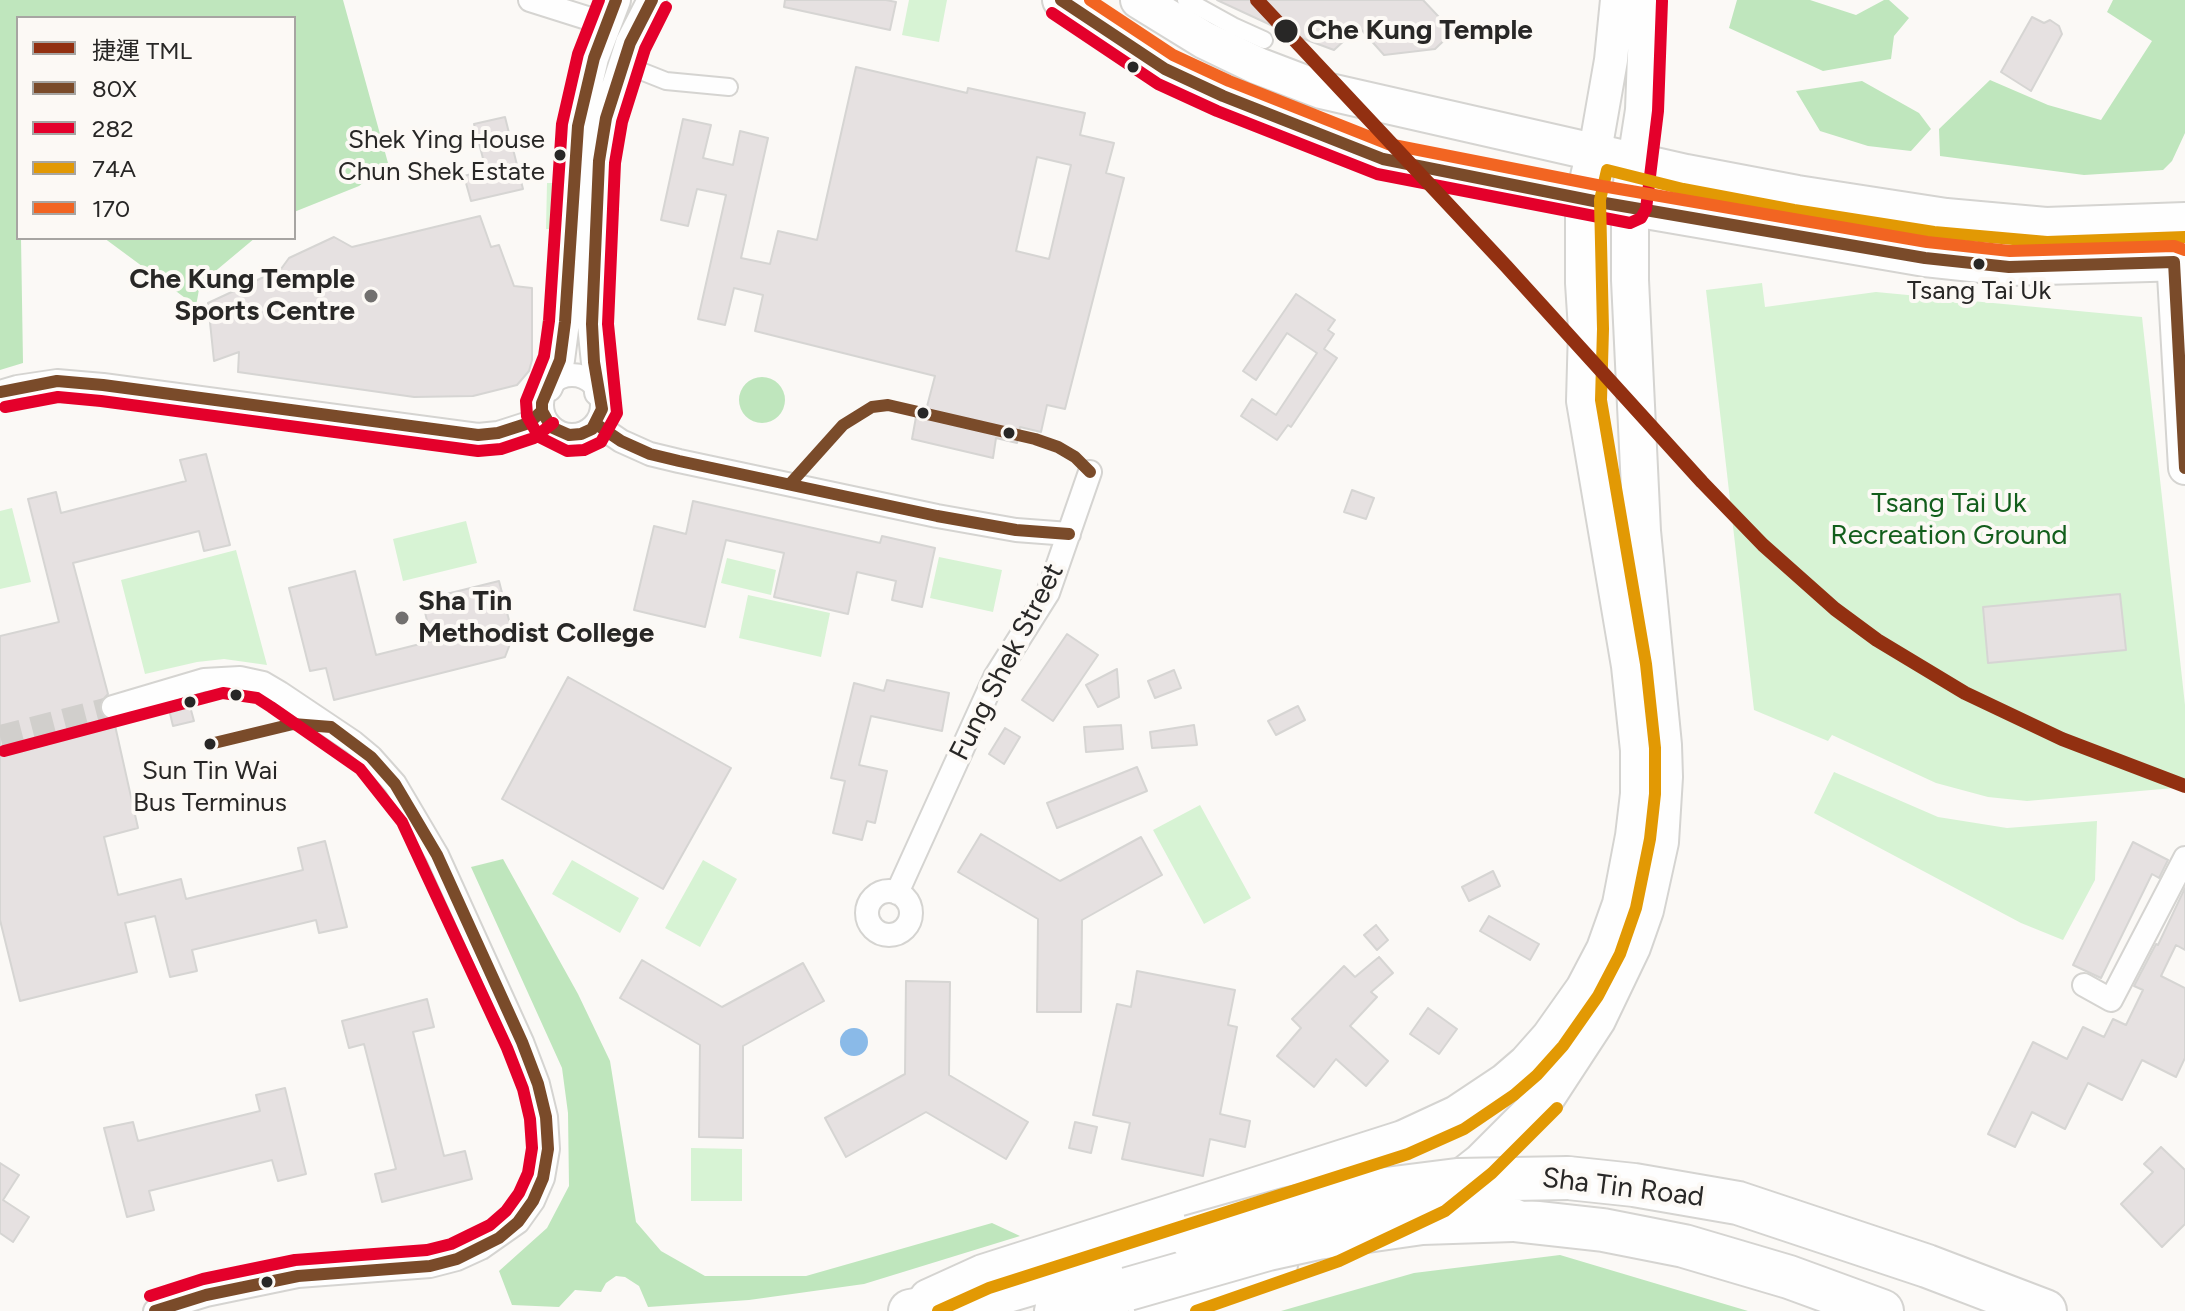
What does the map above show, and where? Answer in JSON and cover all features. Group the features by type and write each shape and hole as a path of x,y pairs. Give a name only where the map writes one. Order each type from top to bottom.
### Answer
{"highway":[{"name":"Sha Tin Road","path":"910,1311 990,1296 1289,1209 1378,1190 1457,1180 1568,1178 1634,1185 1738,1203 1927,1266 2045,1311"},
{"name":"Sha Tin Road","path":"1056,1311 1137,1300 1240,1257 1318,1238 1422,1223 1513,1220 1603,1230 1684,1246 1789,1277 1882,1311"}],"main road":[{"path":"1061,0 1165,69 1223,96 1383,159 1630,207 1925,258 2009,267 2179,262"},
{"path":"1139,0 1178,6 1258,66 1321,90 1634,161 1797,194 1935,216 2046,226 2178,221 2185,468"},
{"path":"899,1311 983,1273 1403,1139 1457,1114 1505,1082 1527,1063 1584,989 1615,924 1628,875 1639,794 1639,750 1630,666 1585,401 1584,198 1611,60 1617,0"},
{"path":"1137,1300 1334,1246 1437,1197 1481,1162 1548,1095 1574,1058 1616,986 1632,947 1654,871 1663,812 1664,777 1642,531 1630,280 1630,207 1642,110 1646,0"}],"street":[{"path":"530,0 611,12 588,80 578,126 565,322 560,360 545,399 551,427 569,435 581,434 596,424 602,409 592,324 599,161 606,118 623,64 652,0"},
{"path":"1178,6 1264,40"},
{"path":"623,64 666,81 729,87"},
{"path":"0,392 57,381 103,385 478,435 498,433 529,423 559,378 577,376 593,383 599,392"},
{"path":"596,424 621,441 650,454 679,461 937,516 1016,530 1069,534"},
{"name":"Fung Shek Street","path":"897,893 995,677 1048,593 1090,472"},
{"path":"113,707 204,680 240,678 263,683 280,693 371,757 395,784 437,855 522,1042 538,1084 546,1117 548,1149 543,1178 533,1201 518,1222 481,1248 430,1266 298,1276 218,1292 155,1311"},
{"path":"2084,985 2111,1000 2185,858"}],"green space":[{"path":"0,0 343,0 388,163 359,186 296,211 296,16 16,16 16,240 21,240 23,363 0,370"},
{"path":"909,0 947,0 939,42 902,35"},
{"path":"1737,0 1810,0 1856,15 1889,0 1909,18 1894,36 1891,59 1823,71 1729,28"},
{"path":"2113,0 2185,0 2185,133 2172,161 2163,170 2084,175 1940,156 1939,129 1990,80 2048,105 2101,120 2152,41 2107,12"},
{"path":"1862,81 1919,113 1931,129 1911,151 1868,146 1820,131 1796,91"},
{"path":"547,183 554,183 553,229 546,229"},
{"path":"107,240 253,240 200,284 196,306"},
{"name":"Tsang Tai Uk Recreation Ground","path":"1762,283 1765,307 1876,292 2142,317 2185,705 2185,787 2027,801 1988,797 1936,783 1832,735 1828,741 1754,710 1706,290"},
{"path":"542,320 549,320 549,346 540,367"},
{"path":"762,377 779,383 785,400 779,417 762,423 745,417 739,400 745,383"},
{"path":"12,508 31,582 0,589 0,511"},
{"path":"466,521 477,563 403,581 393,539"},
{"path":"236,550 267,665 224,659 145,674 121,580"},
{"path":"939,557 1002,570 993,612 930,598"},
{"path":"727,558 776,570 771,595 721,583"},
{"path":"748,595 830,613 821,657 739,638"},
{"path":"1834,772 1938,817 2007,828 2097,821 2095,880 2063,940 2021,923 1814,813"},
{"path":"1200,805 1251,898 1204,924 1153,830"},
{"path":"503,859 578,994 610,1061 636,1222 661,1251 705,1276 806,1276 992,1223 1020,1236 864,1284 749,1300 648,1307 639,1286 625,1277 616,1276 606,1283 601,1292 575,1290 559,1307 512,1305 499,1271 547,1228 569,1186 568,1113 562,1068 471,867"},
{"path":"572,860 639,898 620,933 552,894"},
{"path":"703,860 737,879 700,947 665,928"},
{"path":"691,1148 742,1149 742,1201 691,1201"},
{"path":"1560,1255 1748,1311 1281,1311 1414,1273"}],"water":[{"path":"854,1028 864,1032 868,1042 864,1052 854,1056 844,1052 840,1042 844,1032"}],"building":[{"path":"785,0 896,2 890,30 784,7"},
{"path":"1217,0 1423,0 1453,32 1435,49 1384,55 1359,27 1334,50 1288,33"},
{"path":"2032,17 2044,23 2050,20 2059,26 2062,34 2031,91 2001,72"},
{"path":"856,67 967,93 968,88 1085,113 1080,135 1114,143 1106,173 1124,178 1065,409 1047,405 1041,432 1020,427 1017,443 996,438 993,458 912,439 916,417 924,418 935,376 755,331 763,295 734,288 725,325 698,319 726,195 697,189 688,226 661,220 683,119 711,125 703,158 733,165 740,131 768,138 741,258 770,264 778,231 817,240","holes":["1037,157 1071,165 1049,259 1016,251"]},
{"path":"505,117 523,189 471,201 464,176 486,170 474,124"},
{"name":"Che Kung Temple Sports Centre","path":"480,216 491,247 499,245 514,286 532,288 532,360 529,371 517,385 473,396 414,397 238,372 239,352 214,361 208,303 281,269 289,258 334,237 352,247"},
{"path":"1296,294 1335,320 1328,330 1334,334 1324,349 1337,358 1291,427 1288,425 1277,440 1241,416 1252,399 1276,415 1317,353 1287,333 1256,380 1243,371"},
{"path":"206,454 230,545 204,551 199,531 73,563 108,694 100,703 99,710 104,718 114,721 138,828 104,837 118,895 181,879 186,899 303,870 298,848 325,841 347,927 319,933 316,920 192,950 197,971 170,977 155,916 125,923 137,972 20,1001 0,920 0,636 59,622 28,499 56,492 61,513 186,481 180,460"},
{"path":"1352,490 1374,498 1366,519 1344,512"},
{"path":"693,501 880,543 882,536 935,548 922,607 892,600 896,581 857,572 848,614 774,597 784,553 726,540 705,627 634,610 654,526 686,534"},
{"path":"355,571 376,655 432,641 422,600 499,581 513,636 505,657 334,700 326,668 310,671 289,588"},
{"path":"2120,594 2126,650 1988,663 1983,607"},
{"path":"1067,634 1098,655 1053,721 1022,700"},
{"path":"1117,669 1119,697 1098,707 1086,685"},
{"path":"1174,670 1181,688 1155,698 1148,681"},
{"path":"568,677 731,768 663,889 502,799"},
{"path":"887,680 949,693 942,731 871,716 859,765 887,771 875,823 867,821 862,840 833,833 845,781 831,778 854,683 884,691"},
{"path":"188,699 194,721 173,726 168,705"},
{"path":"1298,706 1305,720 1276,735 1268,721"},
{"path":"1121,725 1123,749 1086,752 1084,727"},
{"path":"1194,725 1197,745 1152,748 1150,732"},
{"path":"1005,728 1020,737 1004,764 989,754"},
{"path":"1137,767 1147,791 1057,828 1047,803"},
{"path":"981,834 1060,881 1141,837 1162,875 1082,920 1081,1012 1037,1012 1038,919 958,872"},
{"path":"2133,842 2168,860 2159,878 2152,874 2101,978 2073,965"},
{"path":"1493,871 1500,886 1469,901 1462,887"},
{"path":"2185,888 2185,950 2176,945 2161,976 2185,988 2185,1058 2176,1077 2142,1060 2122,1100 2088,1083 2065,1129 2032,1112 2015,1147 1988,1134 2033,1042 2067,1059 2083,1027 2104,1037 2113,1019 2126,1025 2143,990 2134,986"},
{"path":"1489,916 1539,944 1530,960 1480,931"},
{"path":"1376,925 1388,940 1377,950 1364,935"},
{"path":"1379,957 1393,973 1371,992 1377,997 1350,1026 1388,1061 1366,1086 1336,1059 1314,1087 1277,1056 1301,1028 1292,1019 1344,966 1355,977"},
{"path":"642,960 722,1007 803,963 824,1001 743,1046 743,1138 699,1137 700,1045 620,998"},
{"path":"1137,971 1235,990 1228,1025 1237,1027 1220,1114 1250,1121 1245,1147 1210,1139 1203,1176 1122,1159 1130,1123 1093,1115 1117,1004 1131,1007"},
{"path":"906,981 950,982 949,1075 1028,1122 1006,1159 926,1112 846,1157 825,1118 905,1074"},
{"path":"427,999 434,1027 413,1032 444,1156 465,1151 472,1179 382,1202 375,1174 396,1169 364,1044 349,1048 342,1021"},
{"path":"1428,1008 1457,1029 1439,1054 1410,1034"},
{"path":"285,1088 306,1174 278,1181 272,1160 149,1191 154,1210 127,1217 104,1128 133,1122 138,1141 260,1111 256,1095"},
{"path":"1075,1122 1097,1127 1091,1153 1069,1148"},
{"path":"2161,1147 2185,1170 2185,1224 2162,1247 2121,1204 2153,1172 2144,1164"},
{"path":"0,1163 19,1175 3,1200 29,1217 13,1242 0,1233"}],"tunnel":[{"path":"0,736 113,707"}],"metro line":[{"name":"TML","path":"1257,0 1506,266 1702,482 1763,545 1835,609 1877,640 1965,693 2062,739 2185,786"}],"transit line":[{"name":"282","path":"599,0 578,54 562,124 549,321 544,356 526,401 527,416 539,437 567,451 584,450 601,442 617,413 608,324 615,163 622,122 645,49 666,7"},
{"name":"80X","path":"616,0 594,58 578,126 565,322 560,360 542,403 542,411 551,427 569,435 592,429 602,409 594,362 592,324 599,161 606,118 630,43 652,0"},
{"name":"80X","path":"1061,0 1165,69 1223,96 1383,159 1599,202 1925,258 2009,267 2174,262 2185,468"},
{"name":"170","path":"1090,0 1173,55 1229,81 1388,144 1602,186 1927,242 2010,251 2174,246 2185,250"},
{"name":"282","path":"1052,13 1158,84 1217,111 1377,174 1630,223 1641,218 1646,209 1658,111 1662,1"},
{"name":"74A","path":"938,1311 989,1288 1408,1154 1464,1129 1514,1095 1537,1075 1563,1046 1598,996 1620,954 1636,908 1650,839 1655,794 1655,748 1646,664 1601,400 1600,200 1607,170 1683,189 1934,232 2047,242 2185,237"},
{"name":"80X","path":"0,392 57,381 103,385 478,435 498,433 529,423 542,411"},
{"name":"282","path":"5,407 58,397 478,451 501,449 534,438 553,423"},
{"name":"80X","path":"790,484 843,425 872,407 888,405 1035,439 1075,457 1090,472"},
{"name":"80X","path":"596,424 621,441 650,454 679,461 937,516 1016,530 1069,534"},
{"name":"282","path":"4,751 223,693 257,698 271,707 360,769 402,822 523,1089 532,1148 528,1173 506,1211 490,1225 451,1244 427,1250 295,1260 203,1279 150,1296"},
{"name":"80X","path":"155,1311 206,1295 298,1276 430,1266 457,1259 499,1238 518,1222 533,1201 543,1178 548,1149 546,1117 538,1084 522,1042 437,855 395,784 371,757 331,727 293,724 210,744"},
{"name":"74A","path":"1196,1311 1339,1261 1445,1211 1492,1173 1557,1108"}],"place":[{"name":"Che Kung Temple","path":"1286,31"},
{"name":"Shek Ying House Chun Shek Estate","path":"560,155"},
{"name":"Tsang Tai Uk","path":"1979,264"},
{"name":"Che Kung Temple Sports Centre","path":"371,296"},
{"name":"Sha Tin Methodist College","path":"402,618"},
{"name":"Sun Tin Wai Bus Terminus","path":"210,744"}]}
